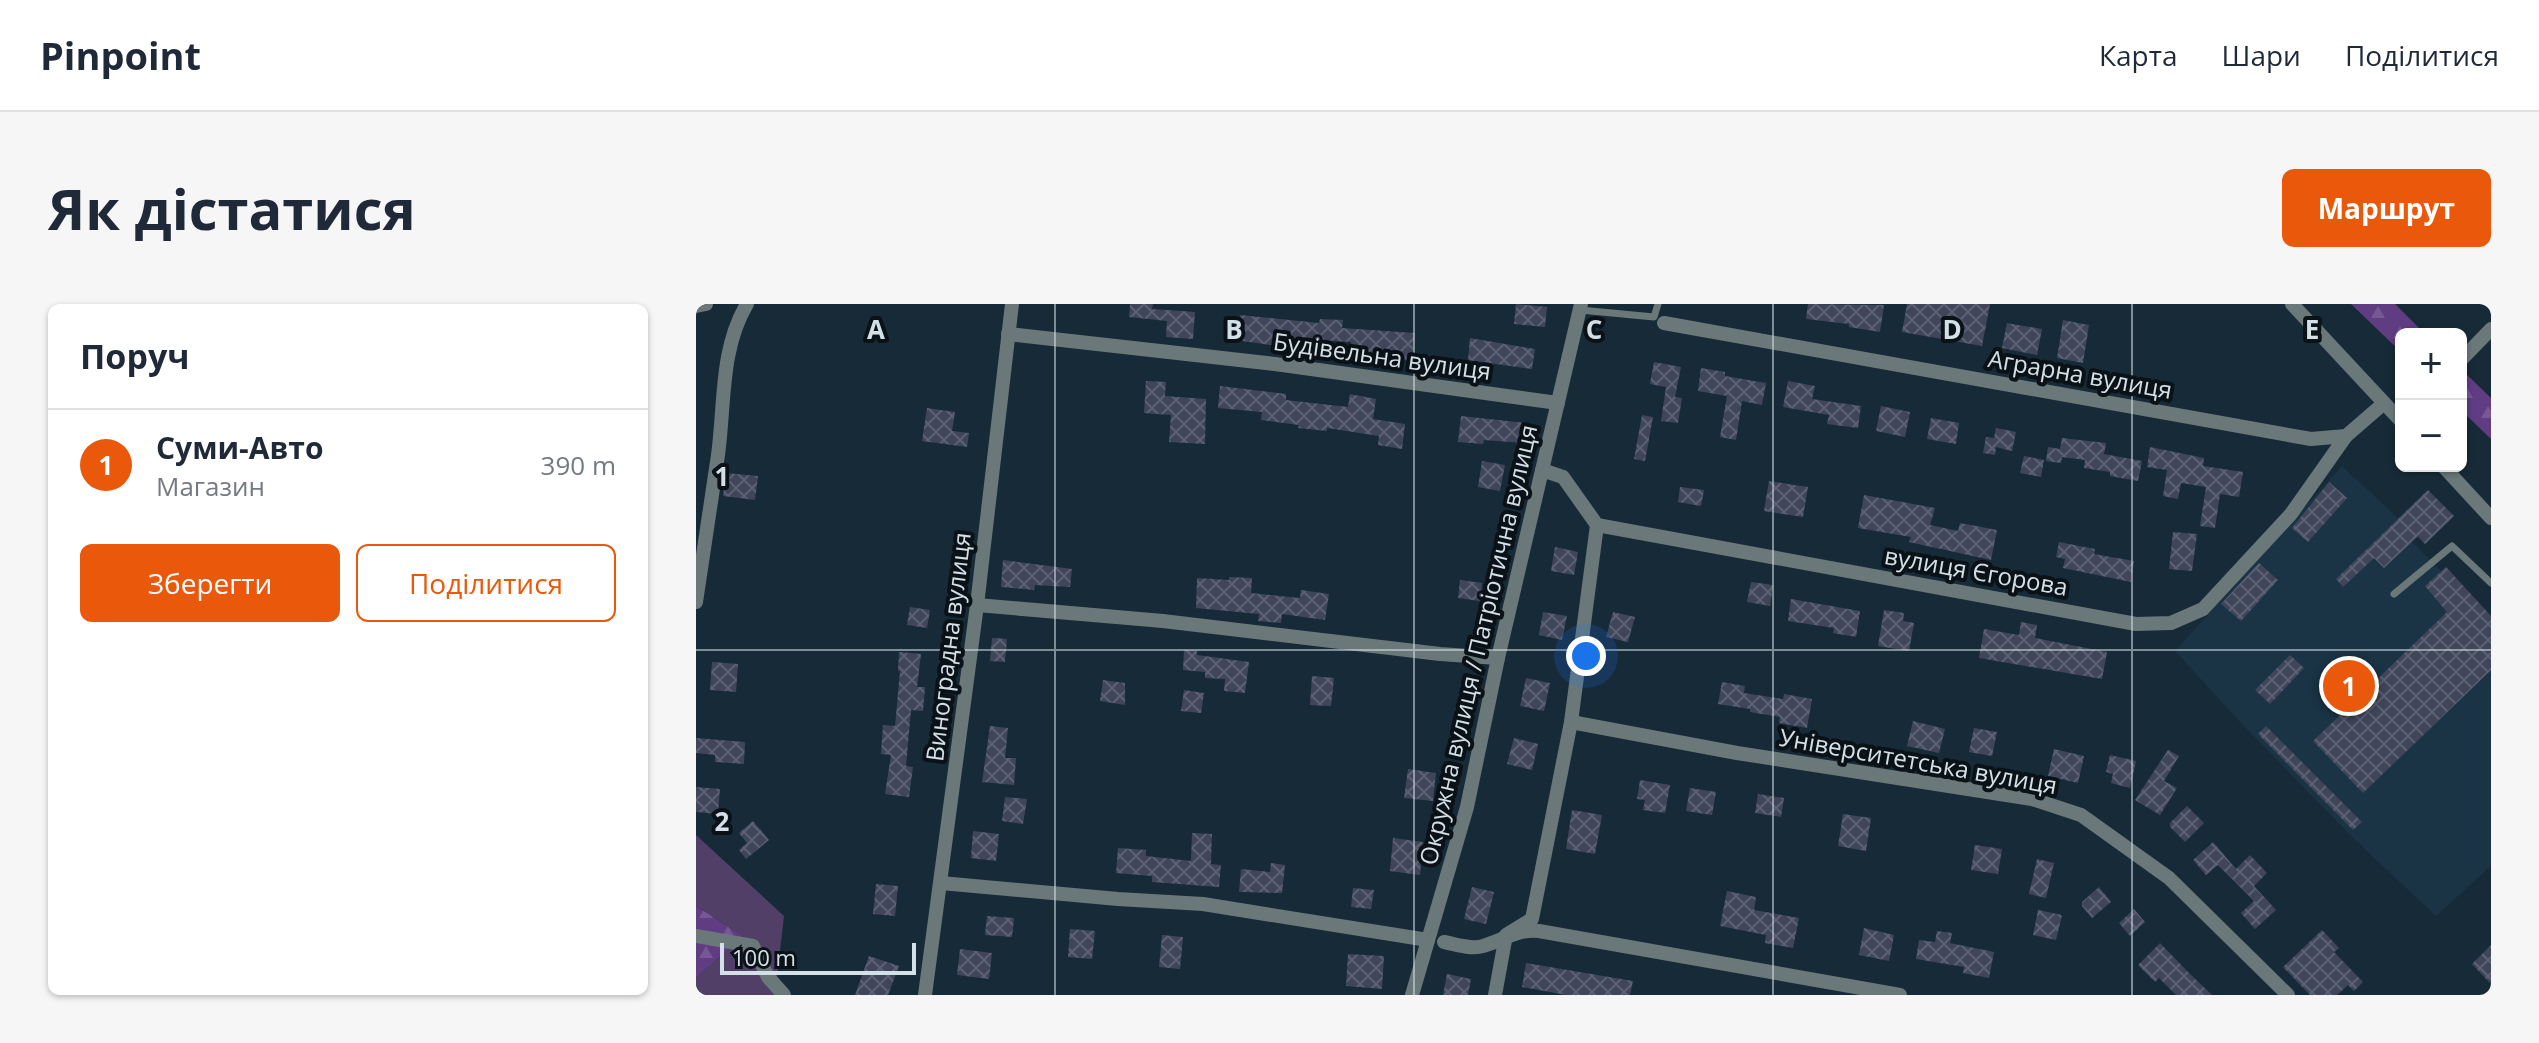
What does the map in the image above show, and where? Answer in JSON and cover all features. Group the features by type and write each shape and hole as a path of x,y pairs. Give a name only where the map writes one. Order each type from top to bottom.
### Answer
{"street":[{"path":"696,306 706,304"},
{"path":"696,602 702,526 718,452 728,351 747,304"},
{"name":"Виноградна вулиця","path":"925,995 977,605 1012,304"},
{"path":"2292,304 2395,415"},
{"name":"Окружна вулиця / Патріотична вулиця","path":"1412,995 1436,941 1580,307"},
{"name":"Аграрна вулиця","path":"1664,323 2311,439 2346,436"},
{"path":"2467,354 2491,329"},
{"name":"Будівельна вулиця","path":"1008,334 1275,364 1558,403"},
{"name":"вулиця Єгорова","path":"1597,525 2136,624 2171,623 2203,609 2291,514 2346,436 2383,404"},
{"path":"941,883 1203,904 1480,948 1532,919 1571,722 1597,525 1563,477 1542,470"},
{"path":"2449,472 2491,518"},
{"path":"977,605 1163,621 1498,658"},
{"name":"Університетська вулиця","path":"1571,722 1737,753 2032,799 2081,815 2169,878 2288,995"},
{"path":"1506,935 1527,930 1539,931 1900,995"},
{"path":"1495,995 1506,935"},
{"path":"696,936 753,946 768,977 784,995"}],"lane":[{"path":"1580,307 1654,317 1658,304"},
{"path":"2394,594 2452,546 2491,583"}],"shaded area":[{"path":"2342,466 2398,518 2428,490 2454,516 2425,544 2418,537 2412,542 2441,571 2446,567 2491,616 2491,866 2436,916 2354,839 2175,651"},
{"path":"696,835 784,916 775,995 696,995 696,978 743,936 696,906"}],"green space":[{"path":"2351,304 2395,304 2419,328 2395,328 2395,346"},
{"path":"2467,375 2491,398 2491,439 2467,416"},
{"path":"696,906 743,936 696,978"}],"building":[{"path":"1130,304 1153,304 1152,309 1195,312 1193,339 1166,337 1167,321 1129,317"},
{"path":"1516,304 1547,307 1545,327 1514,324"},
{"path":"1808,304 1884,305 1880,332 1849,327 1849,324 1806,319"},
{"path":"1907,304 1990,304 1982,346 1902,332"},
{"path":"1240,315 1319,323 1320,319 1343,320 1342,328 1415,333 1412,361 1350,354 1351,342 1300,339 1299,349 1236,340"},
{"path":"2063,320 2089,325 2083,363 2057,358"},
{"path":"2007,323 2042,329 2037,355 2002,348"},
{"path":"1470,338 1535,349 1532,369 1468,360"},
{"path":"1654,362 1681,367 1675,397 1682,398 1678,423 1661,421 1666,387 1650,384"},
{"path":"1701,368 1766,383 1762,405 1742,401 1736,440 1720,437 1727,396 1698,391"},
{"path":"1146,381 1166,382 1165,396 1206,399 1205,444 1169,442 1171,415 1144,413"},
{"path":"1788,381 1815,386 1812,399 1861,406 1858,428 1827,424 1829,415 1783,407"},
{"path":"1220,386 1286,394 1286,400 1348,407 1350,394 1376,399 1373,419 1405,424 1402,449 1378,445 1379,436 1327,428 1327,431 1298,428 1299,425 1261,420 1262,412 1218,408"},
{"path":"1881,406 1910,412 1905,437 1876,431"},
{"path":"927,408 955,412 952,431 969,433 967,447 922,441"},
{"path":"1642,415 1653,417 1645,461 1634,459"},
{"path":"1461,416 1527,423 1525,443 1458,442"},
{"path":"1931,418 1959,423 1956,444 1927,439"},
{"path":"1996,428 2016,432 2012,451 1996,447 1995,455 1983,453 1986,437 1994,438"},
{"path":"2062,438 2106,443 2104,454 2142,461 2138,481 2084,468 2085,460 2062,457 2061,463 2046,461 2048,447 2060,449"},
{"path":"2150,447 2204,458 2203,466 2243,472 2239,497 2220,494 2215,528 2200,526 2206,487 2181,483 2178,499 2163,496 2167,470 2147,467"},
{"path":"2024,456 2044,460 2041,477 2020,473"},
{"path":"1482,461 1505,465 1500,491 1478,487"},
{"path":"726,473 758,476 755,500 723,496"},
{"path":"1769,481 1808,487 1803,517 1764,511"},
{"path":"2329,482 2347,498 2308,542 2292,528"},
{"path":"1680,487 1704,490 1701,506 1678,502"},
{"path":"2428,490 2454,516 2425,544 2418,536 2384,568 2374,558 2343,587 2336,579"},
{"path":"1864,495 1935,508 1930,525 1958,531 1960,523 1997,530 1991,560 1909,542 1911,537 1858,528"},
{"path":"2173,532 2197,534 2192,571 2169,569"},
{"path":"2059,542 2095,549 2094,554 2134,561 2131,582 2063,568 2065,559 2056,557"},
{"path":"1555,547 1578,552 1574,575 1551,571"},
{"path":"1003,560 1072,569 1070,587 1035,585 1034,590 1001,587"},
{"path":"2259,563 2278,580 2241,621 2221,604"},
{"path":"2446,567 2491,616 2491,670 2363,793 2313,741 2447,612 2425,586"},
{"path":"1229,577 1252,578 1251,593 1300,598 1301,590 1329,594 1325,620 1282,614 1281,623 1258,621 1259,614 1196,608 1197,578 1229,580"},
{"path":"1460,580 1482,583 1480,601 1458,598"},
{"path":"1751,582 1773,585 1770,606 1747,602"},
{"path":"1791,599 1860,611 1856,637 1833,633 1834,628 1788,621"},
{"path":"910,607 930,610 927,628 907,625"},
{"path":"1884,610 1904,613 1903,621 1914,623 1909,651 1878,646"},
{"path":"1543,612 1567,616 1562,640 1539,635"},
{"path":"1613,612 1635,617 1628,642 1606,637"},
{"path":"2021,622 2037,625 2035,638 2107,652 2102,679 1979,658 1984,629 2019,635"},
{"path":"992,638 1007,639 1005,662 990,661"},
{"path":"1184,650 1197,651 1197,655 1249,662 1245,693 1224,691 1225,679 1205,678 1205,672 1183,670"},
{"path":"899,652 921,654 917,687 925,687 923,711 911,710 906,766 913,767 909,797 885,794 891,755 881,754 883,725 895,726"},
{"path":"2290,655 2304,668 2270,704 2255,690"},
{"path":"712,662 738,664 736,692 710,690"},
{"path":"1312,676 1334,678 1331,706 1310,705"},
{"path":"1526,678 1550,683 1544,711 1520,706"},
{"path":"1103,680 1125,683 1125,705 1100,701"},
{"path":"1722,682 1745,686 1744,693 1783,699 1784,694 1812,699 1807,728 1779,723 1780,717 1718,704"},
{"path":"1184,690 1204,693 1201,713 1181,711"},
{"path":"1913,721 1945,729 1939,753 1907,746"},
{"path":"990,726 1008,728 1005,758 1016,758 1014,785 982,782"},
{"path":"2266,726 2362,822 2353,830 2258,734"},
{"path":"1974,728 1997,732 1992,756 1969,752"},
{"path":"696,738 745,742 744,764 715,762 715,755 696,753"},
{"path":"1514,738 1538,744 1532,770 1507,764"},
{"path":"2054,749 2084,756 2078,783 2048,776"},
{"path":"2168,750 2179,756 2164,781 2177,788 2160,815 2135,800"},
{"path":"2110,755 2136,761 2130,788 2111,783 2113,774 2106,772"},
{"path":"1408,769 1436,773 1433,801 1404,798"},
{"path":"1640,780 1670,785 1665,813 1643,810 1645,800 1637,799"},
{"path":"696,787 720,789 718,814 696,812"},
{"path":"1690,788 1716,792 1712,815 1686,811"},
{"path":"1758,794 1784,798 1781,817 1755,813"},
{"path":"1005,797 1027,799 1023,824 1002,821"},
{"path":"2187,806 2204,823 2185,842 2170,827 2170,823"},
{"path":"1572,810 1602,815 1595,854 1566,849"},
{"path":"1843,814 1871,818 1866,851 1838,846"},
{"path":"753,821 769,840 746,859 739,850 747,843 739,833"},
{"path":"973,831 999,834 996,861 971,858"},
{"path":"1192,833 1212,834 1211,864 1221,865 1219,887 1152,882 1152,876 1116,873 1118,848 1146,850 1146,856 1191,861"},
{"path":"1393,838 1423,842 1420,875 1390,871"},
{"path":"2213,842 2236,869 2250,855 2267,873 2254,886 2276,910 2255,929 2241,913 2254,901 2218,865 2206,875 2193,860"},
{"path":"1975,845 2002,849 1998,874 1971,870"},
{"path":"2037,859 2054,863 2046,898 2029,894"},
{"path":"1271,863 1285,865 1282,893 1239,892 1241,869 1270,872"},
{"path":"876,884 898,886 895,916 873,914"},
{"path":"1472,887 1494,892 1486,924 1464,919"},
{"path":"2099,887 2111,902 2092,918 2082,902"},
{"path":"1353,888 1374,890 1371,909 1351,907"},
{"path":"1727,891 1756,897 1754,910 1799,918 1793,948 1765,943 1766,935 1720,926"},
{"path":"2134,909 2145,922 2130,936 2119,923"},
{"path":"2038,910 2062,915 2056,940 2033,935"},
{"path":"987,916 1014,918 1012,937 985,935"},
{"path":"1864,928 1894,935 1889,961 1859,955"},
{"path":"1070,929 1095,931 1092,959 1068,957"},
{"path":"2322,930 2339,948 2334,952 2363,982 2354,991 2348,985 2337,995 2310,995 2283,967"},
{"path":"1937,931 1952,933 1950,943 1994,952 1989,978 1963,973 1964,967 1916,959 1919,940 1935,942"},
{"path":"1162,935 1183,937 1180,969 1159,967"},
{"path":"2160,943 2212,995 2176,995 2159,978 2155,982 2138,965"},
{"path":"2491,945 2491,984 2472,964"},
{"path":"960,949 992,953 989,979 957,975"},
{"path":"1348,954 1384,956 1382,989 1346,986"},
{"path":"869,956 899,966 888,995 855,995"},
{"path":"1526,963 1633,981 1630,995 1566,995 1522,987"},
{"path":"1447,974 1471,979 1468,995 1443,995"}],"place":[{"name":"Суми-Авто","path":"2349,686"}]}
